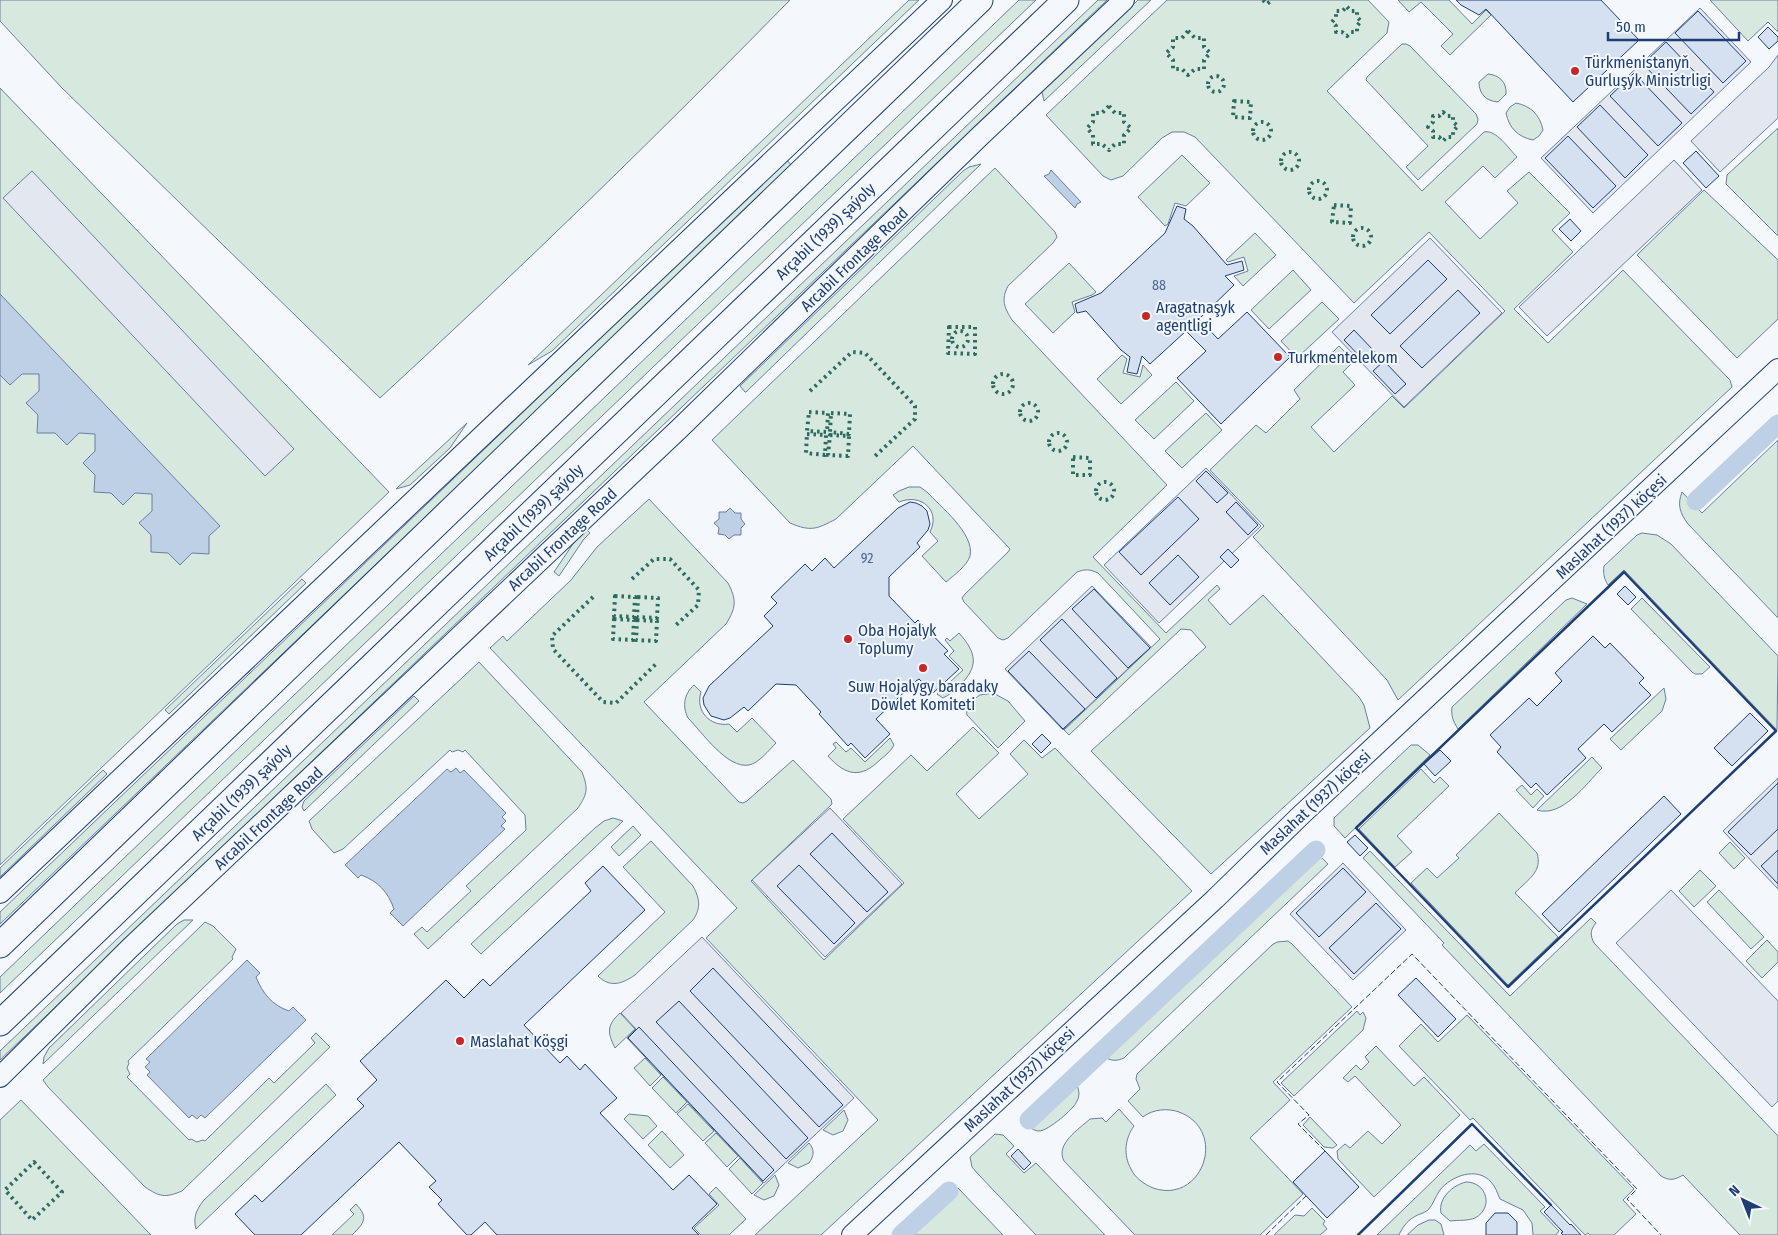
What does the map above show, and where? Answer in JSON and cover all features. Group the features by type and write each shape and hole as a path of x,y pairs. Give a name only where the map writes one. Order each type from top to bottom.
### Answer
{"main road":[{"path":"0,945 980,0"},
{"name":"Arçabil (1939) şaýoly","path":"0,1024 1066,0"}],"street":[{"path":"0,893 942,0"},
{"name":"Arcabil Frontage Road","path":"0,1077 130,948 678,429 979,137 1124,0"},
{"name":"Maslahat (1937) köçesi","path":"852,1235 1214,899 1778,369"}],"shaded area":[{"path":"0,0 790,0 588,202 380,398 61,87 0,21"},
{"path":"909,0 919,0 552,351 528,365"},
{"path":"1019,0 1036,0 0,993 0,977"},
{"path":"1098,0 1107,0 0,1060 0,1051"},
{"path":"1138,0 1151,0 1044,101 1042,92 1046,87"},
{"path":"1167,0 1368,0 1389,22 1387,33 1327,91 1422,191 1484,132 1498,136 1517,157 1495,178 1483,166 1445,202 1480,239 1518,203 1507,191 1529,172 1570,213 1552,230 1573,252 1514,309 1548,343 1623,270 1730,380 1732,387 1398,700 1387,680 1253,537 1264,526 1210,470 1256,425 1266,433 1300,399 1294,390 1339,346 1354,361 1343,372 1355,385 1311,427 1334,452 1392,396 1404,408 1505,311 1429,232 1354,303 1195,137 1184,132 1172,132 1162,138 1123,176 1111,180 1103,176 1046,115"},
{"path":"1398,0 1449,0 1472,24 1486,10 1491,15 1450,55 1441,46 1453,34 1421,2 1409,12"},
{"path":"1710,0 1778,0 1778,32 1768,22 1748,41"},
{"path":"1700,8 1751,62 1593,213 1541,158"},
{"path":"1402,44 1410,46 1476,114 1478,119 1477,124 1418,180 1406,167 1428,146 1366,80"},
{"path":"1778,55 1778,118 1720,172 1691,141 1769,67"},
{"path":"1488,74 1496,76 1504,83 1506,94 1498,102 1484,96 1480,90 1479,82"},
{"path":"0,88 389,492 0,865"},
{"path":"1516,103 1526,106 1540,120 1543,130 1533,140 1523,137 1509,123 1506,113"},
{"path":"1778,128 1778,236 1726,184 1727,175"},
{"path":"1182,155 1210,183 1186,206 1175,203 1168,224 1165,226 1138,197"},
{"path":"787,160 792,166 0,924 0,912"},
{"path":"1674,160 1702,190 1547,336 1519,307"},
{"path":"981,164 745,392 740,386 963,171 969,167"},
{"path":"995,168 1055,232 1057,237 1008,286 1004,299 1009,315 1167,485 1093,557 1166,633 1217,585 1220,589 1208,600 1230,625 1263,595 1359,697 1364,705 1370,728 1211,874 1091,751 1206,647 1191,630 1181,629 1069,735 1064,730 1160,639 1098,573 1088,570 1077,572 1008,638 1003,640 998,638 962,598 1010,549 913,446 836,519 819,527 803,528 790,523 712,440"},
{"path":"32,171 294,449 265,476 3,198"},
{"path":"1704,190 1778,260 1778,319 1737,358 1637,255"},
{"path":"1255,233 1276,255 1243,286 1234,276 1248,271 1244,257 1228,262 1226,260"},
{"path":"1430,238 1502,313 1404,407 1332,332"},
{"path":"1069,263 1096,292 1072,302 1075,312 1053,333 1025,304"},
{"path":"1293,270 1311,290 1269,329 1251,310"},
{"path":"1322,302 1339,319 1297,358 1281,341"},
{"path":"1122,355 1127,359 1123,373 1140,377 1143,365 1152,375 1121,404 1097,379"},
{"path":"1176,382 1194,401 1154,439 1135,420"},
{"path":"1206,413 1222,430 1182,468 1165,451"},
{"path":"467,423 450,448 410,485 396,489"},
{"path":"1778,440 1778,618 1688,524 1681,512 1680,497 1682,492 1702,513"},
{"path":"1206,468 1261,526 1159,623 1104,565"},
{"path":"909,487 920,487 927,492 955,521 967,539 970,556 960,570 946,582 922,556 938,541 930,532 933,524 931,510 927,505 915,500 899,502 893,495"},
{"path":"649,499 728,583 733,594 734,604 726,624 644,702 739,802 747,801 793,760 831,799 832,804 751,881 824,960 904,883 843,819 911,755 927,771 973,727 999,753 956,794 979,819 1028,774 1010,754 1024,740 1042,758 1055,748 1192,891 821,1235 755,1235 878,1120 706,938 737,908 490,648 503,636 507,641 571,580 597,547"},
{"path":"586,529 590,533 559,576 554,572 579,535"},
{"path":"1642,533 1657,535 1671,544 1778,656 1777,730 1624,570 1608,585 1604,576 1604,566 1637,535"},
{"path":"302,579 306,583 169,714 165,710"},
{"path":"1092,586 1151,647 1063,730 1005,669"},
{"path":"1572,598 1587,604 1458,729 1453,718 1452,707 1566,600"},
{"path":"1642,598 1710,667 1702,674 1692,672 1631,609"},
{"path":"959,633 972,654 973,666 965,679 943,698 937,694 963,670 949,656 954,651 945,640 947,638 950,641"},
{"path":"479,662 582,772 586,790 578,808 428,949 414,934 422,927 427,932 471,891 466,886 526,830 525,815 465,750 463,752 458,750 452,752 450,750 343,849 334,853 312,829 309,821"},
{"path":"694,685 701,692 700,705 702,711 710,720 716,723 729,724 737,732 752,718 776,743 760,759 749,765 741,765 724,756 688,718 685,700 688,692"},
{"path":"1664,688 1666,699 1662,711 1621,750 1610,739"},
{"path":"993,693 1008,701 1025,721 998,748 967,715 967,709 977,697"},
{"path":"414,696 419,701 304,811 302,807 304,801"},
{"path":"890,738 894,745 890,751 867,770 860,772 847,771 828,756 836,748 833,744 836,742 846,752 851,748 865,762"},
{"path":"1411,745 1418,745 1430,755 1345,838 1334,826 1334,818"},
{"path":"1592,757 1602,768 1573,798 1555,809 1537,810"},
{"path":"1421,769 1434,783 1440,777 1449,786 1397,836 1412,852 1395,867 1359,829"},
{"path":"103,770 107,774 0,877 0,868"},
{"path":"1778,778 1778,889 1723,831"},
{"path":"1522,785 1531,795 1537,789 1544,796 1533,808 1516,790"},
{"path":"830,808 902,884 825,957 752,880"},
{"path":"1499,813 1537,853 1538,865 1536,871 1515,893 1558,937 1508,985 1411,883 1427,868 1437,878 1459,858 1456,855"},
{"path":"613,818 623,821 481,954 471,944 595,828 604,821"},
{"path":"633,826 641,835 619,856 611,847"},
{"path":"651,841 693,886 698,899 697,911 693,920 635,975 621,982 607,982 598,976 665,912 623,867"},
{"path":"1730,842 1745,858 1734,869 1719,853"},
{"path":"1370,851 1510,996 1591,918 1596,923 1591,933 1594,943 1778,1136 1778,1235 1740,1235 1683,1175 1672,1179 1661,1176 1442,945 1444,943 1363,858"},
{"path":"1319,855 1328,864 1124,1058 1111,1060 1106,1058 1077,1085 1078,1099 1066,1114 1043,1130 1036,1131 1028,1126"},
{"path":"1343,863 1406,930 1353,980 1290,914"},
{"path":"1700,870 1716,886 1694,907 1679,891"},
{"path":"1671,890 1778,1001 1778,1101 1772,1107 1616,943"},
{"path":"1719,890 1764,937 1751,949 1707,902"},
{"path":"184,920 193,920 43,1064 44,1057 49,1048 177,924"},
{"path":"205,922 213,926 236,949 232,957 233,959 128,1061 127,1068 130,1074 127,1077 189,1140 205,1141 269,1078 274,1083 315,1043 311,1038 316,1033 330,1047 182,1191 171,1195 163,1195 145,1187 43,1080"},
{"path":"702,937 854,1098 764,1183 627,1038 636,1029 621,1013"},
{"path":"1767,940 1778,952 1778,962 1762,978 1746,961"},
{"path":"1288,941 1352,1007 1273,1082 1290,1100 1250,1138 1303,1194 1260,1235 1135,1235 1064,1161 1062,1155 1065,1143 1090,1119 1102,1118 1106,1122 1119,1109 1134,1126 1127,1141 1126,1152 1128,1164 1135,1175 1146,1185 1153,1188 1170,1190 1185,1186 1196,1176 1203,1164 1206,1149 1203,1134 1194,1121 1179,1112 1156,1111 1143,1117 1128,1101 1140,1089 1136,1079 1137,1074 1272,945 1277,942"},
{"path":"1357,1011 1360,1015 1363,1012 1366,1018 1363,1030 1294,1096 1281,1083"},
{"path":"620,1013 635,1029 615,1048 610,1029 613,1021"},
{"path":"1467,1015 1634,1189 1623,1200 1636,1214 1614,1235 1590,1235 1588,1233 1585,1235 1473,1118 1470,1120 1399,1046 1421,1024 1438,1042"},
{"path":"1376,1046 1414,1086 1424,1077 1460,1115 1374,1197 1338,1159 1337,1151 1345,1144 1350,1148 1368,1131 1382,1144 1401,1125 1355,1076 1348,1082 1343,1078 1356,1065 1361,1070 1369,1062 1365,1057"},
{"path":"645,1058 661,1075 650,1086 634,1068"},
{"path":"663,1077 687,1102 676,1113 652,1088"},
{"path":"326,1084 336,1095 196,1229 196,1214 203,1201"},
{"path":"21,1100 151,1235 0,1235 0,1120"},
{"path":"688,1104 714,1131 703,1141 677,1114"},
{"path":"844,1110 848,1120 843,1131 833,1135 823,1130"},
{"path":"629,1114 648,1116 657,1126 643,1139 624,1119"},
{"path":"1310,1117 1337,1145 1333,1148 1324,1147 1303,1125"},
{"path":"662,1131 684,1155 670,1168 648,1145"},
{"path":"716,1133 738,1156 727,1167 705,1143"},
{"path":"995,1134 1003,1135 1014,1146 1006,1154 1024,1173 1036,1163 1105,1235 1036,1235 972,1167 970,1157"},
{"path":"809,1143 813,1153 809,1163 798,1168 788,1163"},
{"path":"1484,1144 1545,1207 1540,1211 1559,1231 1556,1235 1533,1235 1532,1223 1523,1210 1500,1199 1494,1186 1485,1177 1472,1174 1457,1177 1445,1185 1428,1210 1409,1221 1399,1235 1377,1235 1470,1145 1476,1151"},
{"path":"740,1158 763,1183 752,1194 729,1169"},
{"path":"775,1175 779,1185 774,1196 764,1200 754,1195"},
{"path":"1466,1182 1479,1186 1483,1191 1486,1196 1485,1208 1475,1218 1450,1221 1441,1213 1444,1197 1456,1186"},
{"path":"716,1187 746,1219 729,1235 701,1235 694,1228 719,1205 709,1194"},
{"path":"958,1188 1003,1235 907,1235"},
{"path":"356,1204 364,1217 360,1227 352,1235 332,1235 354,1214 350,1210"},
{"path":"1312,1208 1325,1221 1323,1224 1327,1229 1320,1235 1274,1235 1295,1215 1304,1216"},
{"path":"1429,1220 1435,1220 1441,1224 1444,1235 1407,1235 1418,1225"}],"water":[{"path":"1051,170 1081,202 1075,208 1044,176 1049,174"},
{"path":"0,294 220,526 209,536 209,554 192,553 180,565 168,553 151,552 151,535 139,523 152,511 152,494 135,493 123,505 111,493 94,492 95,475 83,463 95,451 95,434 79,433 67,445 55,433 37,433 38,415 26,403 39,391 39,374 22,374 10,385 0,375"},
{"path":"730,508 735,513 741,513 741,519 745,524 741,528 741,535 734,535 729,539 725,535 718,534 719,528 714,523 719,519 719,512 726,512"},
{"path":"456,768 460,773 464,770 506,813 502,817 506,821 501,826 505,829 403,926 390,913 394,909 389,897 382,888 367,877 361,875 358,878 345,865 447,769 451,772"},
{"path":"247,960 260,973 256,977 269,998 278,1006 289,1011 293,1007 306,1020 205,1118 201,1115 197,1119 192,1115 189,1118 147,1075 150,1072 145,1067 150,1062 146,1059"}],"building":[{"name":"Türkmenistanyň Gurluşyk Ministrligi","path":"1456,0 1601,0 1639,40 1573,102 1486,9 1479,15"},
{"path":"1698,11 1746,61 1723,83 1675,33"},
{"path":"1768,27 1778,37 1778,41 1769,49 1758,37"},
{"path":"1666,42 1714,92 1691,114 1643,64"},
{"path":"1634,73 1682,123 1658,146 1610,96"},
{"path":"1600,105 1648,155 1625,178 1577,127"},
{"path":"1568,136 1616,186 1593,208 1545,158"},
{"path":"1696,151 1719,176 1706,188 1683,163"},
{"name":"Aragatnaşyk agentligi","path":"1177,206 1186,209 1184,219 1193,226 1227,265 1242,261 1244,270 1225,276 1234,285 1199,319 1218,339 1247,312 1290,357 1221,424 1177,378 1206,351 1186,331 1150,364 1142,356 1137,374 1127,372 1130,357 1121,350 1086,311 1077,313 1075,304 1101,293 1165,233"},
{"path":"1570,219 1581,231 1571,241 1559,229"},
{"path":"1428,260 1447,279 1390,334 1371,315"},
{"path":"1458,290 1480,313 1422,368 1400,346"},
{"path":"1354,330 1375,352 1365,362 1344,340"},
{"path":"1384,361 1406,384 1395,394 1373,371"},
{"path":"1206,471 1228,493 1217,503 1196,481"},
{"path":"1178,497 1199,519 1141,575 1119,552"},
{"name":"Oba Hojalyk Toplumy","path":"910,502 922,506 927,511 930,524 928,530 917,543 920,547 889,577 889,596 915,623 918,620 948,651 944,654 959,669 933,693 919,679 916,681 876,719 890,734 865,758 851,743 848,746 819,714 821,712 796,685 776,684 748,711 744,707 730,718 724,720 711,716 704,705 703,698 709,686 773,626 764,616 777,603 771,597 805,564 812,571 825,558 834,568 898,508"},
{"path":"1236,502 1258,525 1248,535 1226,512"},
{"path":"1228,549 1239,560 1231,568 1220,557"},
{"path":"1178,555 1199,577 1170,605 1149,583"},
{"path":"1625,586 1636,597 1628,605 1617,594"},
{"path":"1094,589 1150,648 1128,668 1072,609"},
{"path":"1062,619 1117,678 1096,698 1040,640"},
{"path":"1593,636 1605,648 1610,643 1644,678 1639,683 1651,695 1612,732 1604,724 1578,749 1586,758 1547,795 1536,783 1531,788 1497,752 1501,747 1490,735 1529,698 1537,706 1562,681 1555,673"},
{"path":"1029,651 1085,709 1063,729 1008,671"},
{"path":"1750,713 1768,731 1732,766 1714,748"},
{"path":"1042,734 1051,743 1041,753 1032,744"},
{"path":"1440,750 1451,761 1435,776 1424,764"},
{"path":"1778,783 1778,829 1751,855 1728,832"},
{"path":"1664,796 1681,814 1559,932 1542,914"},
{"path":"832,833 888,892 867,912 810,854"},
{"path":"1355,835 1368,848 1360,856 1347,842"},
{"path":"1778,850 1778,884 1761,866"},
{"path":"799,865 855,923 834,944 777,886"},
{"name":"Maslahat Köşgi","path":"603,866 645,910 524,1025 560,1063 567,1056 580,1070 585,1064 617,1098 600,1113 673,1190 689,1175 717,1204 692,1228 699,1235 497,1235 485,1222 471,1235 467,1235 438,1204 442,1200 429,1187 436,1181 399,1142 301,1235 255,1235 235,1214 255,1195 262,1202 364,1106 357,1099 377,1080 360,1061 446,980 464,998 483,979 490,986 591,891 585,883"},
{"path":"1343,868 1366,892 1319,937 1296,913"},
{"path":"1376,903 1401,929 1354,974 1329,948"},
{"path":"713,968 843,1105 819,1127 690,991"},
{"path":"1416,978 1456,1019 1438,1037 1398,995"},
{"path":"679,1001 808,1138 786,1159 656,1022"},
{"path":"639,1027 774,1170 763,1181 628,1038"},
{"path":"1018,1149 1031,1163 1024,1170 1011,1156"},
{"path":"1325,1151 1359,1187 1327,1218 1293,1182"},
{"path":"1551,1205 1581,1235 1563,1235 1561,1233 1563,1232 1544,1212"},
{"path":"1495,1213 1508,1213 1517,1222 1517,1235 1486,1235 1486,1223"}],"waterway":[{"path":"1696,501 1778,424"},
{"path":"1029,1120 1316,850"},
{"path":"901,1235 949,1191"}],"hedge":[{"path":"1263,0 1267,4 1272,0"},
{"path":"1347,7 1351,11 1357,11 1357,17 1361,21 1357,26 1357,32 1351,32 1347,36 1342,32 1336,32 1336,26 1332,22 1336,17 1336,11 1342,11 1347,7"},
{"path":"1188,31 1195,38 1204,38 1204,47 1210,53 1204,60 1204,69 1195,69 1188,75 1182,69 1173,69 1173,60 1166,53 1173,47 1173,38 1182,38 1188,31"},
{"path":"1216,76 1222,78 1224,84 1222,90 1216,92 1210,90 1208,84 1210,78 1216,76"},
{"path":"1234,101 1251,102 1250,118 1233,117 1234,101"},
{"path":"1109,106 1115,113 1124,113 1124,122 1131,128 1124,135 1124,144 1115,144 1109,150 1102,144 1093,144 1093,135 1087,128 1093,122 1093,113 1102,113 1109,106"},
{"path":"1443,112 1447,116 1453,116 1453,122 1458,126 1453,131 1453,137 1447,137 1443,141 1439,137 1433,137 1433,131 1428,127 1433,122 1433,116 1439,116 1443,112"},
{"path":"1262,122 1268,125 1271,131 1268,137 1262,140 1256,137 1253,131 1256,125 1262,122"},
{"path":"1290,152 1296,155 1299,161 1296,167 1290,170 1284,167 1281,161 1284,155 1290,152"},
{"path":"1318,181 1324,184 1327,190 1324,196 1318,199 1312,196 1309,190 1312,184 1318,181"},
{"path":"1334,205 1351,206 1350,223 1332,222 1334,205"},
{"path":"1362,228 1368,231 1371,237 1368,243 1362,246 1356,243 1353,237 1356,231 1362,228"},
{"path":"949,327 975,327 975,354 948,353 949,327"},
{"path":"960,331 966,333 968,339 966,345 960,347 954,345 952,339 954,333 960,331"},
{"path":"810,391 852,352 865,353 915,406 915,419 873,458"},
{"path":"1003,374 1010,377 1013,384 1010,391 1003,394 996,391 993,384 996,377 1003,374"},
{"path":"1029,403 1035,406 1038,412 1035,418 1029,421 1023,418 1020,412 1023,406 1029,403"},
{"path":"809,412 828,413 827,432 807,431 809,412"},
{"path":"831,413 850,414 849,434 830,432 831,413"},
{"path":"1058,433 1064,436 1067,442 1064,448 1058,451 1052,448 1049,442 1052,436 1058,433"},
{"path":"807,434 826,435 825,455 806,453 807,434"},
{"path":"830,435 849,436 848,456 828,455 830,435"},
{"path":"1073,457 1090,458 1090,475 1073,475 1073,457"},
{"path":"1105,482 1111,485 1114,491 1111,497 1105,500 1099,497 1096,491 1099,485 1105,482"},
{"path":"632,579 654,559 670,559 699,590 698,605 676,625"},
{"path":"615,596 635,597 634,617 614,616 615,596"},
{"path":"593,597 552,636 553,649 603,702 616,703 657,663"},
{"path":"638,597 658,598 657,618 637,617 638,597"},
{"path":"614,619 634,620 633,640 613,639 614,619"},
{"path":"637,620 657,621 656,641 636,640 637,620"},
{"path":"34,1162 62,1192 32,1220 5,1190 34,1162"}],"fence":[{"path":"1325,1151 1298,1124 1309,1115 1277,1082 1412,954 1637,1189 1627,1199 1661,1235"},
{"path":"1266,1235 1306,1196"}],"wall":[{"path":"1624,572 1776,731 1508,987 1356,828 1624,572"},
{"path":"1358,1235 1472,1124 1551,1205"}],"place":[{"name":"Türkmenistanyň Gurluşyk Ministrligi","path":"1575,71"},
{"name":"Aragatnaşyk agentligi","path":"1146,316"},
{"name":"Turkmentelekom","path":"1278,357"},
{"name":"Oba Hojalyk Toplumy","path":"848,639"},
{"name":"Suw Hojalygy baradaky Döwlet Komiteti","path":"923,668"},
{"name":"Maslahat Köşgi","path":"460,1041"}]}
